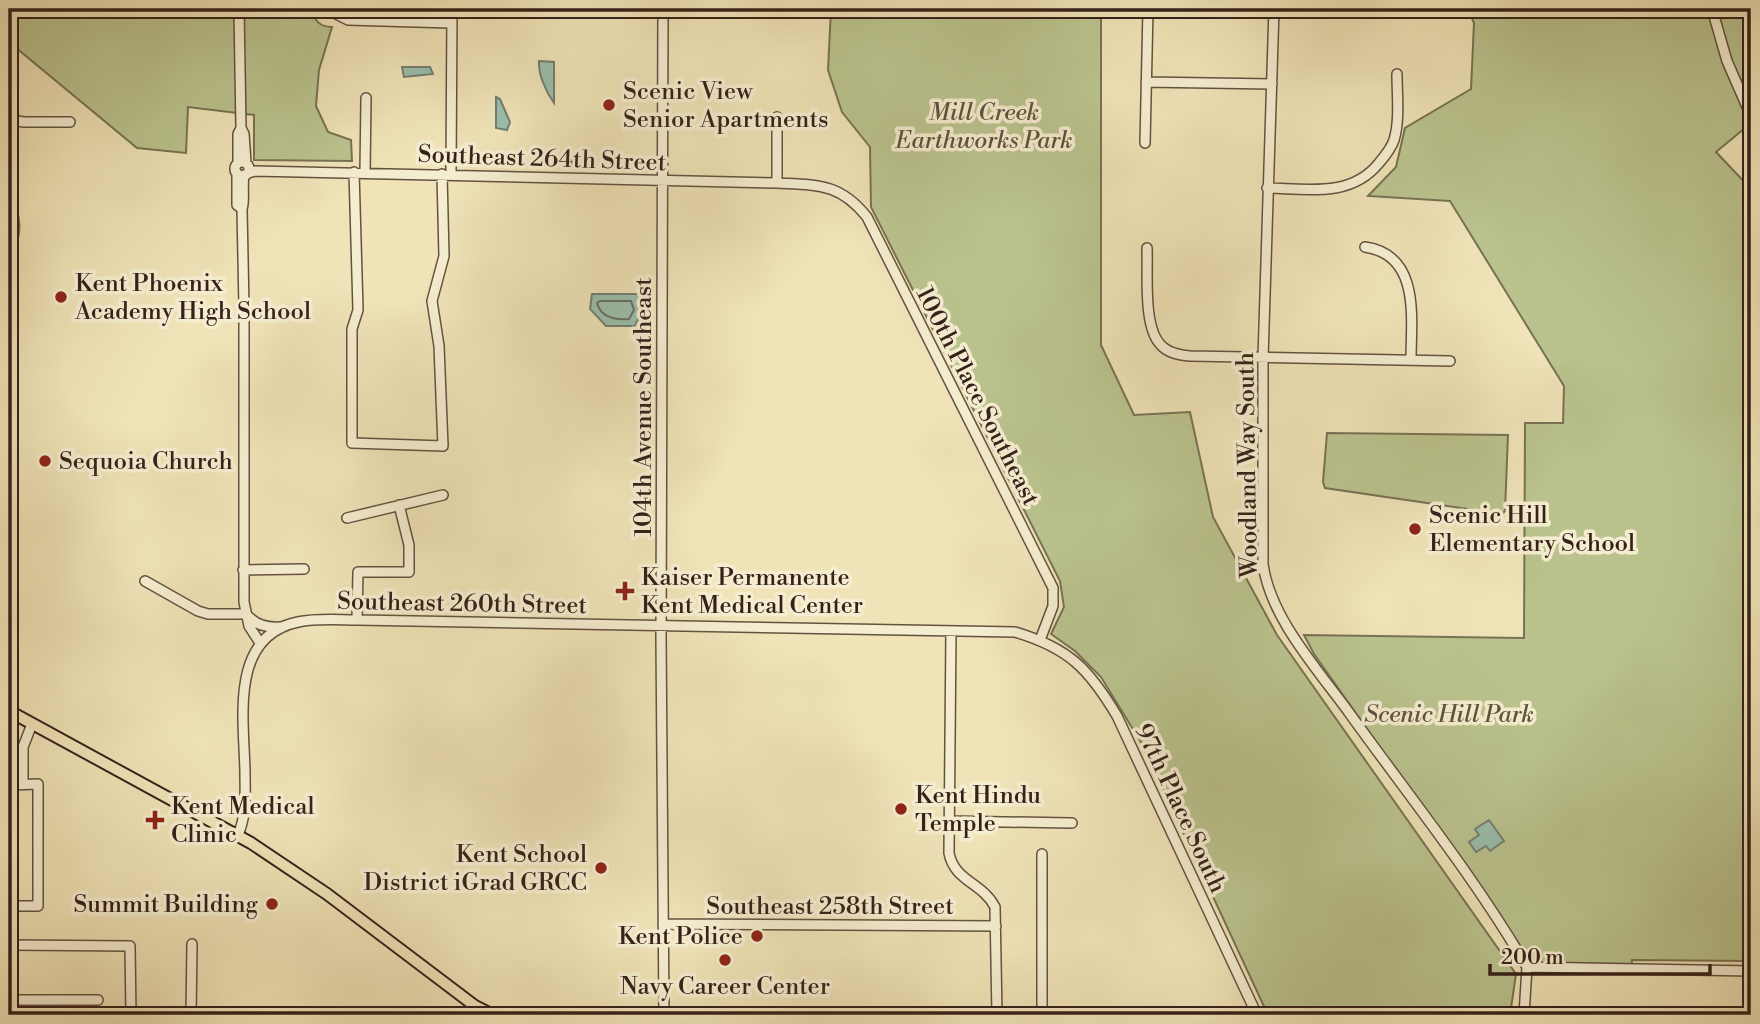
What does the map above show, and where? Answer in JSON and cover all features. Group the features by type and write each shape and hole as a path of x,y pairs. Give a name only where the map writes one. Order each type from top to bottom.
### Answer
{"main road":[{"path":"9,711 238,835 327,894 484,1015"},
{"path":"475,1006 493,1015"}],"street":[{"path":"238,835 246,810 245,680 248,663 262,641 249,626 243,570 242,209 237,205 235,192 245,169 244,134 241,128 239,9"},
{"path":"354,172 358,310 352,329 352,443 443,446 439,346 432,301 444,256 452,9"},
{"name":"104th Avenue Southeast","path":"663,9 661,625 664,1015"},
{"path":"1145,143 1148,9"},
{"name":"Woodland Way South","path":"1274,9 1263,358 1263,564 1266,582 1274,603 1306,653 1476,889 1527,967"},
{"path":"1712,9 1724,53 1751,116"},
{"path":"332,12 348,20 451,23"},
{"path":"1267,188 1331,190 1363,179 1376,167 1394,141 1397,74"},
{"path":"1146,82 1272,84"},
{"path":"365,172 366,98"},
{"path":"9,112 17,121 70,122"},
{"path":"777,117 777,183"},
{"name":"Southeast 264th Street","path":"245,169 777,183 827,188"},
{"name":"100th Place Southeast","path":"827,188 843,194 867,217 1053,588 1053,606 1040,640"},
{"path":"1365,247 1391,258 1407,281 1411,310 1411,360"},
{"path":"1147,248 1153,332 1160,345 1171,352 1183,355 1263,358 1450,361"},
{"path":"347,518 443,495"},
{"path":"357,620 358,572 409,572 409,545 399,505"},
{"path":"243,570 304,569"},
{"path":"145,581 198,611 208,614 246,614 252,621 264,627 283,626"},
{"name":"Southeast 260th Street","path":"262,641 283,626 300,621 357,620 1015,632 1040,640"},
{"path":"950,631 948,848 951,863 958,874 979,887 991,900 996,911 997,1015"},
{"name":"97th Place South","path":"1040,640 1072,659 1088,673 1116,716 1258,1015"},
{"path":"23,784 23,747 32,723"},
{"path":"9,785 38,784 38,906 9,906"},
{"path":"948,821 1072,823"},
{"path":"1042,854 1042,1015"},
{"name":"Southeast 258th Street","path":"663,924 996,926"},
{"path":"191,1015 192,944"},
{"path":"9,945 130,946 131,1015"},
{"path":"1524,1015 1527,967 1751,971"},
{"path":"9,1000 98,1000"}],"green space":[{"path":"9,9 313,9 318,22 332,27 319,70 316,106 328,132 351,140 352,161 254,160 254,115 188,107 186,153 137,148 9,42"},
{"name":"Mill Creek Earthworks Park","path":"831,9 1101,9 1101,345 1134,415 1190,412 1213,517 1277,635 1516,974 1510,1015 1268,1015 1142,744 1101,677 1075,651 1051,634 1064,607 1060,581 871,207 870,147 842,112 828,70"},
{"name":"Scenic Hill Park","path":"1468,9 1751,9 1751,123 1716,152 1751,189 1751,961 1632,960 1631,969 1527,967 1519,944 1314,654 1304,635 1524,638 1525,423 1563,423 1564,386 1450,201 1368,196 1396,167 1405,128 1471,89 1474,23"},
{"path":"9,197 17,211 20,226 17,241 9,256"},
{"path":"1327,433 1508,435 1505,511 1502,514 1325,488 1323,482"}],"water":[{"path":"539,61 554,62 554,103 543,83"},
{"path":"402,67 430,67 433,74 404,77"},
{"path":"496,97 500,99 510,122 507,130 496,128"},
{"path":"592,294 640,294 642,311 635,326 606,326 590,309"},
{"path":"1489,820 1504,841 1490,851 1486,846 1476,852 1469,842 1479,835 1475,829"}],"place":[{"name":"Scenic View Senior Apartments","path":"609,105"},
{"name":"Kent Phoenix Academy High School","path":"61,297"},
{"name":"Sequoia Church","path":"45,461"},
{"name":"Scenic Hill Elementary School","path":"1415,529"},
{"name":"Kaiser Permanente Kent Medical Center","path":"625,591"},
{"name":"Kent Hindu Temple","path":"901,809"},
{"name":"Kent Medical Clinic","path":"155,820"},
{"name":"Kent School District iGrad GRCC","path":"601,868"},
{"name":"Summit Building","path":"272,904"},
{"name":"Kent Police","path":"757,936"},
{"name":"Navy Career Center","path":"725,960"}]}
